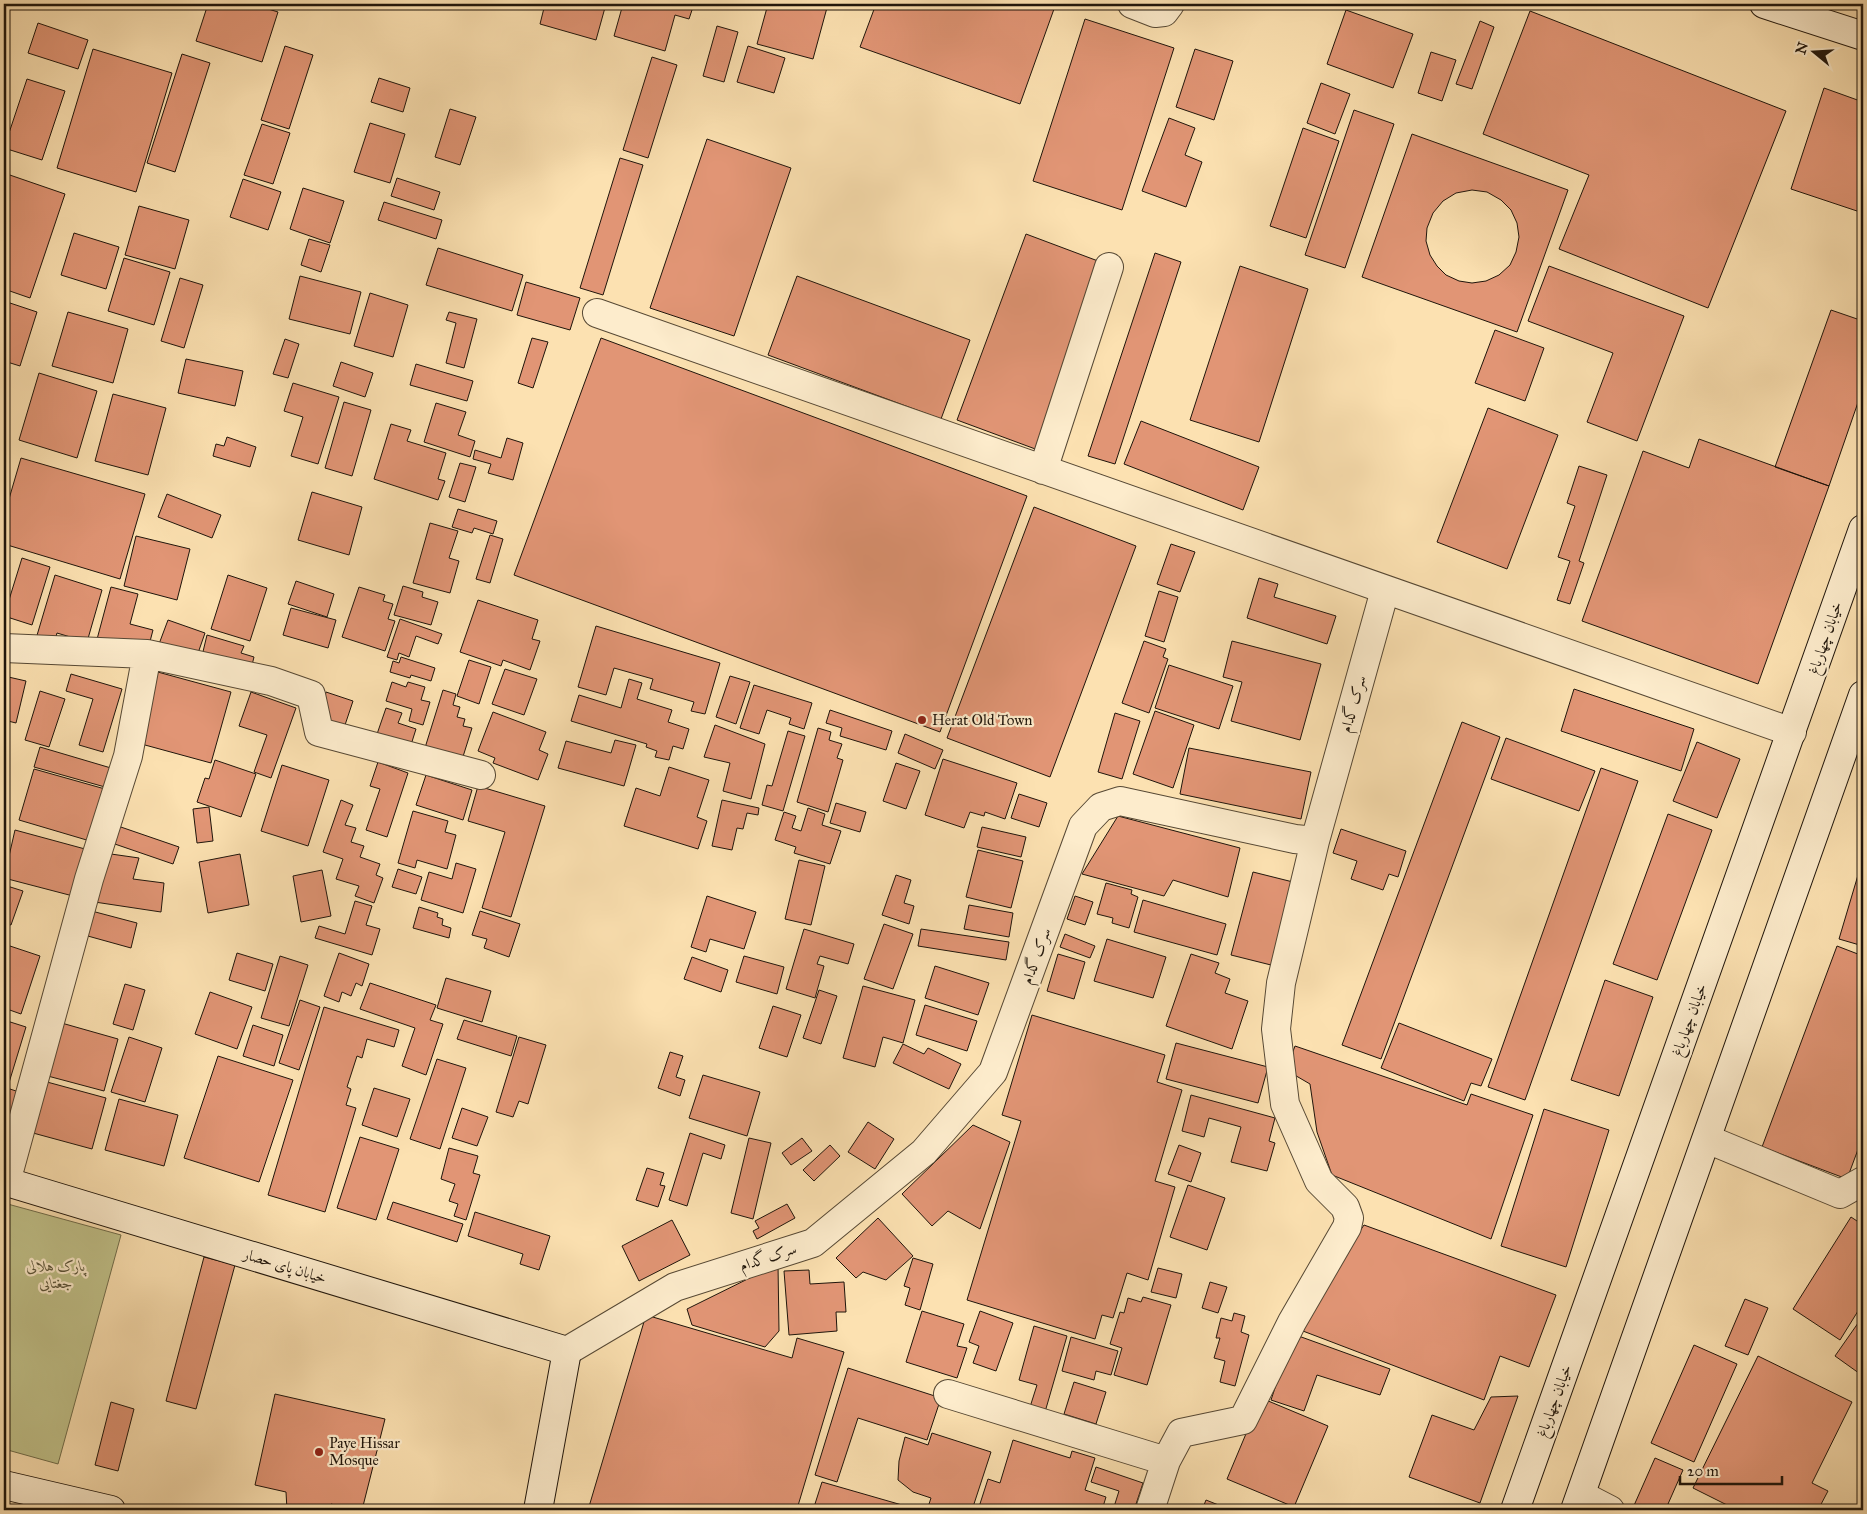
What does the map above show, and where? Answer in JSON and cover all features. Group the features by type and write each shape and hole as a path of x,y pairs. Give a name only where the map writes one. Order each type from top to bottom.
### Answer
{"street":[{"path":"1132,4 1155,13 1164,12 1170,4"},
{"path":"1764,4 1863,36"},
{"path":"1043,470 1109,266"},
{"path":"597,313 1792,732"},
{"name":"خیابان چهارباغ","path":"1515,1510 1863,529"},
{"name":"سرک گدام","path":"567,1351 675,1287 813,1243 924,1152 993,1072 1083,826 1100,807 1120,801 1315,841 1386,590"},
{"path":"4,648 148,654 271,681 311,696 319,732 482,775"},
{"path":"5,1182 89,880 128,756 148,654"},
{"path":"1610,1510 1578,1502 1863,694"},
{"path":"1150,1510 1166,1462 1181,1433 1243,1420 1292,1322 1347,1227 1349,1218 1345,1207 1318,1181 1285,1104 1276,1029 1280,983 1315,841"},
{"path":"1707,1139 1840,1194 1863,1181"},
{"name":"خیابان پای حصار","path":"5,1182 567,1351"},
{"path":"538,1510 567,1351"},
{"path":"948,1394 1166,1462"},
{"path":"4,1485 111,1510"}],"green space":[{"name":"پارک هلالی جغتایی","path":"4,1203 121,1235 58,1464 4,1449"}],"building":[{"path":"208,4 252,4 278,12 262,62 196,41"},
{"path":"545,4 606,4 596,40 540,24"},
{"path":"623,4 694,4 689,19 675,15 665,51 614,36"},
{"path":"768,4 828,4 813,59 757,44"},
{"path":"876,4 1039,4 1054,9 1020,104 860,47"},
{"path":"1346,10 1413,34 1393,88 1327,64"},
{"path":"1530,11 1786,111 1708,308 1559,249 1589,175 1483,134"},
{"path":"1085,19 1174,48 1122,210 1033,181"},
{"path":"1480,21 1494,27 1472,89 1456,84"},
{"path":"38,23 88,40 78,69 28,53"},
{"path":"717,26 738,32 724,82 703,76"},
{"path":"285,46 313,55 289,129 261,120"},
{"path":"748,46 785,58 774,93 737,82"},
{"path":"93,49 172,73 136,192 57,168"},
{"path":"1195,49 1233,61 1214,120 1176,107"},
{"path":"1431,52 1456,60 1442,101 1418,93"},
{"path":"182,54 210,63 175,172 147,163"},
{"path":"652,57 677,65 648,158 623,150"},
{"path":"379,78 410,88 403,112 371,102"},
{"path":"27,79 65,91 42,160 4,148"},
{"path":"1321,83 1350,94 1335,134 1307,123"},
{"path":"1824,88 1863,102 1863,213 1791,189"},
{"path":"450,109 476,117 460,165 435,157"},
{"path":"1354,110 1394,124 1345,268 1305,255"},
{"path":"1169,118 1195,128 1185,155 1202,162 1186,207 1142,191"},
{"path":"370,123 405,134 390,183 354,172"},
{"path":"262,124 290,133 273,184 244,175"},
{"path":"1303,128 1339,141 1306,238 1270,226"},
{"path":"1412,134 1568,190 1517,332 1362,277","holes":["1472,190 1487,192 1501,200 1511,210 1517,223 1519,237 1516,252 1510,265 1499,275 1486,281 1472,283 1459,281 1446,275 1430,255 1426,241 1427,228 1433,213 1443,201 1456,193"]},
{"path":"707,139 791,168 734,336 650,308"},
{"path":"620,158 643,165 603,295 580,288"},
{"path":"4,173 65,194 30,298 4,289"},
{"path":"397,178 440,192 434,210 391,196"},
{"path":"243,179 281,192 268,230 230,217"},
{"path":"303,188 344,201 330,243 290,229"},
{"path":"384,202 442,220 436,239 378,220"},
{"path":"139,206 189,220 175,269 125,255"},
{"path":"74,233 119,247 106,289 61,275"},
{"path":"1026,234 1106,264 1038,450 957,420"},
{"path":"309,239 330,245 321,272 301,265"},
{"path":"438,248 523,275 512,311 426,285"},
{"path":"1155,253 1181,262 1115,464 1088,456"},
{"path":"124,258 170,272 154,325 108,311"},
{"path":"1240,266 1308,289 1259,442 1190,420"},
{"path":"1549,266 1684,316 1637,441 1587,422 1613,353 1528,321"},
{"path":"300,276 361,292 350,334 289,319"},
{"path":"797,276 970,340 941,419 768,355"},
{"path":"180,278 203,285 184,348 161,341"},
{"path":"526,282 580,298 570,330 517,315"},
{"path":"370,293 408,305 393,357 354,346"},
{"path":"4,301 37,312 20,366 4,361"},
{"path":"1831,310 1863,321 1863,388 1829,486 1775,467"},
{"path":"68,312 128,329 113,383 52,366"},
{"path":"449,312 477,319 464,368 446,363 456,323 446,320"},
{"path":"1495,330 1544,348 1525,401 1475,383"},
{"path":"532,338 548,342 533,388 518,383"},
{"path":"601,338 1027,496 940,732 514,575"},
{"path":"285,339 299,344 288,378 273,374"},
{"path":"186,359 243,371 235,406 178,393"},
{"path":"341,362 373,373 365,397 333,386"},
{"path":"416,364 473,381 467,401 410,385"},
{"path":"39,373 97,391 77,458 19,440"},
{"path":"293,383 339,397 318,464 291,456 303,417 284,411"},
{"path":"113,394 166,408 148,475 95,461"},
{"path":"344,402 371,410 352,476 325,468"},
{"path":"436,403 466,412 458,435 475,441 470,457 424,442"},
{"path":"1488,408 1558,435 1507,569 1437,542"},
{"path":"1141,421 1259,467 1243,510 1124,464"},
{"path":"391,424 411,430 407,441 446,453 438,479 445,481 438,500 374,479"},
{"path":"227,437 256,447 250,467 213,456 216,444 224,446"},
{"path":"507,438 523,443 513,480 488,473 491,464 473,459 475,450 501,458"},
{"path":"1699,439 1829,486 1758,684 1582,621 1643,451 1689,468"},
{"path":"21,458 145,494 120,579 4,544 4,516"},
{"path":"460,463 476,467 465,502 449,497"},
{"path":"1579,466 1607,475 1579,561 1584,563 1570,604 1557,600 1570,561 1558,557 1575,506 1567,503"},
{"path":"312,492 362,507 349,555 298,540"},
{"path":"167,494 221,515 212,538 158,517"},
{"path":"1034,507 1136,546 1050,777 947,738"},
{"path":"458,509 497,521 493,534 474,528 472,533 452,527"},
{"path":"430,523 458,531 449,558 459,561 450,593 413,583"},
{"path":"490,535 503,539 490,583 476,579"},
{"path":"136,536 190,549 177,600 124,586"},
{"path":"1171,544 1195,552 1180,592 1157,584"},
{"path":"22,558 50,567 32,625 4,616"},
{"path":"55,575 102,590 87,642 57,633 53,647 35,642"},
{"path":"228,575 267,588 250,641 211,629"},
{"path":"1259,578 1278,584 1274,597 1336,616 1327,644 1247,618"},
{"path":"296,581 334,594 327,617 288,604"},
{"path":"403,586 423,592 422,597 438,602 431,625 394,615"},
{"path":"111,587 138,594 130,624 153,630 148,649 96,643"},
{"path":"359,587 385,595 383,601 393,604 388,619 395,621 385,651 342,637"},
{"path":"1159,591 1178,597 1164,642 1145,636"},
{"path":"478,600 538,620 532,639 540,641 530,670 503,660 501,666 460,652"},
{"path":"291,608 336,620 328,648 283,635"},
{"path":"400,619 442,634 438,644 416,636 409,657 399,653 397,660 387,657"},
{"path":"168,620 205,633 197,656 159,644"},
{"path":"596,626 720,663 705,714 691,711 694,702 650,689 653,679 614,668 606,695 578,687"},
{"path":"207,635 244,646 241,653 254,657 250,673 201,660"},
{"path":"1144,641 1166,649 1163,657 1168,659 1149,713 1122,703"},
{"path":"1232,641 1321,664 1300,740 1231,721 1242,682 1223,677"},
{"path":"401,657 435,668 431,681 411,675 410,678 390,672 393,661 399,663"},
{"path":"469,660 491,667 479,704 457,696"},
{"path":"1169,665 1233,686 1219,729 1155,708"},
{"path":"505,669 537,679 524,715 492,704"},
{"path":"154,671 231,692 211,763 134,742"},
{"path":"71,674 122,689 103,752 79,745 93,699 66,691"},
{"path":"4,676 26,681 16,723 4,720"},
{"path":"730,676 750,682 736,724 716,717"},
{"path":"629,679 642,683 637,699 672,710 668,722 689,729 683,749 673,746 669,760 655,757 657,751 646,747 647,744 571,721 579,695 621,708"},
{"path":"392,682 406,687 408,682 425,687 421,700 430,702 423,725 409,721 412,709 386,701"},
{"path":"754,685 812,703 804,729 789,724 791,718 767,710 759,734 740,728"},
{"path":"1574,689 1694,729 1681,771 1561,731"},
{"path":"443,690 456,694 453,705 460,707 457,717 465,719 463,726 472,728 461,763 424,751"},
{"path":"40,691 65,699 49,747 25,740"},
{"path":"251,692 296,708 271,778 254,772 267,735 239,726"},
{"path":"326,692 353,701 343,731 321,714"},
{"path":"386,708 402,713 398,723 416,729 410,748 376,737"},
{"path":"830,710 892,731 886,750 840,736 842,728 826,723"},
{"path":"1155,711 1194,725 1173,788 1133,774"},
{"path":"493,712 546,732 539,750 548,754 538,780 493,763 495,758 478,751"},
{"path":"1115,713 1140,721 1122,779 1098,772"},
{"path":"1462,722 1500,737 1381,1059 1342,1045"},
{"path":"715,725 765,744 751,799 723,791 730,763 704,757"},
{"path":"818,728 831,732 829,740 842,744 837,758 843,760 828,812 797,802"},
{"path":"788,731 805,736 783,811 762,805 767,785 772,786"},
{"path":"905,734 943,750 935,769 898,753"},
{"path":"1506,738 1595,771 1579,811 1491,779"},
{"path":"615,740 636,745 624,786 558,768 566,741 611,753"},
{"path":"1697,742 1740,759 1717,818 1673,801"},
{"path":"40,747 111,768 105,787 34,767"},
{"path":"1189,748 1311,772 1301,819 1180,794"},
{"path":"943,759 1017,783 1005,819 985,812 984,816 970,812 964,828 925,815"},
{"path":"215,760 256,774 241,817 197,802 205,778 209,779"},
{"path":"378,762 408,773 387,837 366,830 380,789 370,786"},
{"path":"896,763 920,771 906,809 883,801"},
{"path":"282,765 329,780 308,846 261,831"},
{"path":"669,767 709,780 697,817 707,821 698,849 624,826 636,788 660,796"},
{"path":"1601,768 1638,781 1525,1100 1488,1087"},
{"path":"34,769 105,789 90,841 19,820"},
{"path":"426,775 472,790 463,820 416,805"},
{"path":"478,786 545,806 511,917 482,908 505,832 468,821"},
{"path":"1019,794 1047,803 1039,827 1011,818"},
{"path":"341,800 353,805 345,825 356,828 351,842 364,846 360,857 380,864 376,875 383,878 374,903 355,896 359,886 336,879 343,859 323,852"},
{"path":"722,800 759,808 758,815 747,813 743,829 737,828 732,850 712,846"},
{"path":"836,803 866,812 860,832 830,823"},
{"path":"209,807 213,841 197,843 193,809"},
{"path":"808,808 825,814 822,825 841,831 830,864 794,853 796,847 775,840 784,812 796,816 792,828 801,831"},
{"path":"413,811 448,821 445,832 456,835 447,869 417,860 415,868 398,863"},
{"path":"1668,814 1712,830 1657,980 1613,964"},
{"path":"1118,816 1240,848 1228,897 1173,880 1164,896 1082,874"},
{"path":"115,825 179,847 173,864 109,842"},
{"path":"982,827 1026,837 1021,857 977,847"},
{"path":"1341,829 1406,851 1398,877 1389,874 1383,890 1351,879 1357,861 1333,853"},
{"path":"15,830 85,849 73,896 4,878"},
{"path":"978,850 1023,861 1011,908 966,897"},
{"path":"104,853 139,858 133,879 164,883 161,912 88,901"},
{"path":"240,854 249,905 208,913 199,862"},
{"path":"799,860 825,866 811,925 785,919"},
{"path":"456,863 476,869 463,913 421,900 429,872 452,879"},
{"path":"1861,865 1863,865 1863,946 1839,939"},
{"path":"398,869 422,877 416,894 392,887"},
{"path":"322,870 331,916 301,922 293,876"},
{"path":"1253,872 1297,883 1275,966 1231,955"},
{"path":"896,875 911,880 904,903 914,906 909,924 882,915"},
{"path":"1106,883 1132,890 1131,894 1138,897 1129,928 1112,923 1113,918 1097,914"},
{"path":"4,885 23,891 11,925 4,923"},
{"path":"707,896 756,912 744,949 710,939 706,952 691,947"},
{"path":"1075,896 1093,902 1085,925 1067,919"},
{"path":"1143,900 1226,924 1217,955 1134,932"},
{"path":"355,901 372,906 366,925 380,929 372,955 315,938 319,926 345,934"},
{"path":"969,905 1013,913 1009,937 964,929"},
{"path":"419,907 438,913 437,917 443,919 442,925 451,928 449,938 413,928"},
{"path":"84,909 137,923 131,948 77,933"},
{"path":"480,911 520,924 509,957 484,948 487,939 472,935"},
{"path":"884,924 913,934 893,989 864,979"},
{"path":"804,929 854,944 848,964 820,956 817,964 824,966 815,998 786,989"},
{"path":"921,929 1009,942 1006,960 918,946"},
{"path":"1065,934 1095,946 1090,958 1060,947"},
{"path":"1107,939 1166,957 1153,998 1094,981"},
{"path":"4,944 40,956 21,1014 4,1008"},
{"path":"1837,946 1863,956 1863,1136 1847,1179 1762,1147"},
{"path":"237,953 273,964 265,991 229,980"},
{"path":"339,953 369,964 362,986 356,983 351,996 342,992 339,1002 324,996"},
{"path":"1058,954 1085,962 1074,999 1047,991"},
{"path":"1191,954 1219,963 1215,973 1230,979 1225,993 1248,1001 1232,1049 1166,1026"},
{"path":"280,956 308,965 289,1026 261,1018"},
{"path":"744,956 784,967 777,994 736,982"},
{"path":"692,957 728,970 721,992 684,979"},
{"path":"935,966 989,983 978,1015 925,998"},
{"path":"446,978 491,991 482,1022 437,1008"},
{"path":"1605,980 1653,997 1619,1096 1571,1080"},
{"path":"370,983 436,1005 430,1020 443,1024 426,1075 402,1066 415,1028 360,1009"},
{"path":"125,984 145,990 133,1030 113,1024"},
{"path":"863,986 915,1000 903,1043 883,1037 875,1067 843,1058"},
{"path":"819,990 837,996 821,1044 803,1038"},
{"path":"210,992 252,1007 237,1049 195,1034"},
{"path":"300,1000 320,1007 299,1070 279,1063"},
{"path":"925,1005 977,1021 967,1051 916,1035"},
{"path":"773,1006 801,1015 787,1057 759,1048"},
{"path":"324,1007 399,1030 394,1047 367,1039 362,1058 357,1056 347,1087 351,1089 346,1105 356,1108 325,1212 268,1195"},
{"path":"1032,1015 1165,1055 1157,1082 1182,1090 1155,1181 1175,1187 1148,1280 1127,1273 1113,1318 1102,1315 1095,1339 967,1300 1021,1121 1002,1115"},
{"path":"4,1020 26,1027 8,1086 4,1085"},
{"path":"464,1020 517,1036 511,1056 457,1039"},
{"path":"58,1022 118,1039 104,1091 44,1075"},
{"path":"1399,1023 1492,1059 1481,1086 1471,1083 1464,1101 1381,1068"},
{"path":"253,1025 283,1035 274,1066 243,1056"},
{"path":"129,1037 162,1048 145,1102 111,1092"},
{"path":"519,1037 546,1045 528,1104 519,1101 513,1117 496,1112"},
{"path":"1176,1043 1268,1067 1258,1103 1166,1079"},
{"path":"903,1044 924,1054 928,1048 961,1064 949,1089 893,1063"},
{"path":"1295,1046 1467,1105 1471,1094 1533,1115 1491,1239 1332,1175 1317,1132 1310,1084 1286,1070"},
{"path":"670,1052 683,1056 676,1077 685,1080 680,1096 658,1088"},
{"path":"218,1056 293,1080 259,1182 184,1158"},
{"path":"437,1059 466,1068 440,1149 410,1139"},
{"path":"703,1075 760,1092 747,1136 689,1118"},
{"path":"36,1079 106,1098 92,1149 22,1130"},
{"path":"4,1087 19,1092 7,1129 4,1128"},
{"path":"374,1088 410,1099 397,1137 362,1125"},
{"path":"1191,1095 1275,1118 1269,1141 1275,1143 1267,1171 1231,1162 1241,1127 1209,1118 1204,1137 1182,1131"},
{"path":"119,1099 178,1115 164,1166 105,1150"},
{"path":"462,1108 488,1117 477,1146 452,1138"},
{"path":"1544,1109 1609,1130 1566,1267 1501,1246"},
{"path":"868,1122 894,1139 875,1169 848,1152"},
{"path":"973,1125 1010,1142 980,1229 948,1211 932,1226 902,1194"},
{"path":"690,1133 725,1145 721,1159 703,1153 687,1206 669,1200"},
{"path":"360,1137 399,1149 376,1220 337,1208"},
{"path":"749,1138 771,1143 753,1219 731,1213"},
{"path":"802,1138 812,1151 791,1165 782,1153"},
{"path":"830,1145 840,1156 814,1181 803,1170"},
{"path":"1179,1145 1201,1153 1191,1182 1168,1174"},
{"path":"449,1148 478,1156 473,1173 480,1175 466,1220 454,1216 458,1204 449,1201 455,1184 441,1179"},
{"path":"647,1168 664,1173 660,1185 665,1186 658,1207 636,1200"},
{"path":"1188,1185 1225,1198 1207,1250 1170,1237"},
{"path":"393,1202 463,1224 457,1242 387,1219"},
{"path":"787,1204 795,1218 757,1239 753,1231 759,1228 755,1221"},
{"path":"475,1212 550,1236 539,1270 520,1264 523,1254 468,1236"},
{"path":"1851,1217 1863,1225 1863,1303 1840,1340 1793,1309"},
{"path":"878,1218 913,1256 886,1280 863,1272 856,1278 836,1258"},
{"path":"672,1220 690,1255 639,1281 622,1246"},
{"path":"1364,1225 1556,1295 1529,1367 1500,1356 1484,1400 1295,1328"},
{"path":"204,1257 235,1265 196,1409 166,1401"},
{"path":"913,1258 933,1264 920,1310 905,1305 910,1288 904,1286"},
{"path":"778,1264 779,1331 765,1347 692,1325 687,1309"},
{"path":"1158,1268 1182,1274 1176,1298 1151,1292"},
{"path":"809,1270 810,1284 844,1282 846,1312 836,1312 837,1331 789,1335 784,1271"},
{"path":"1210,1282 1227,1287 1218,1313 1202,1308"},
{"path":"1143,1297 1171,1305 1147,1385 1114,1375 1122,1348 1110,1344 1120,1312 1124,1313 1128,1298 1141,1302"},
{"path":"1745,1299 1768,1308 1748,1355 1725,1346"},
{"path":"922,1311 964,1324 957,1346 967,1348 957,1378 906,1362"},
{"path":"980,1311 1013,1323 996,1371 973,1363 979,1346 969,1342"},
{"path":"1234,1313 1245,1316 1241,1332 1249,1335 1235,1386 1220,1382 1225,1361 1214,1358 1220,1338 1216,1338 1221,1318 1232,1321"},
{"path":"646,1315 792,1358 797,1338 844,1352 797,1509 789,1507 788,1510 588,1510"},
{"path":"1863,1316 1863,1376 1835,1356"},
{"path":"1034,1326 1067,1336 1045,1412 1030,1407 1037,1385 1019,1380"},
{"path":"1293,1334 1390,1369 1380,1395 1317,1375 1304,1411 1271,1400"},
{"path":"1071,1337 1118,1351 1111,1375 1096,1371 1094,1380 1062,1371"},
{"path":"1694,1345 1737,1364 1694,1462 1651,1443"},
{"path":"1758,1356 1852,1402 1812,1483 1828,1491 1818,1510 1737,1510 1693,1488"},
{"path":"848,1368 941,1398 927,1440 858,1418 837,1482 815,1475"},
{"path":"1074,1382 1106,1392 1096,1424 1064,1414"},
{"name":"Paye Hissar Mosque","path":"275,1394 385,1419 362,1510 354,1510 331,1504 327,1510 287,1510 286,1492 255,1485"},
{"path":"1518,1396 1480,1503 1409,1477 1432,1415 1474,1430 1491,1397"},
{"path":"1261,1398 1328,1426 1294,1507 1227,1479"},
{"path":"111,1402 134,1409 118,1471 95,1465"},
{"path":"932,1433 991,1452 972,1510 927,1510 931,1498 913,1492 898,1480 899,1461 905,1437 928,1445"},
{"path":"1013,1440 1070,1458 1072,1451 1095,1458 1085,1490 1106,1497 1102,1510 978,1510 988,1479 1000,1483"},
{"path":"1655,1458 1683,1470 1668,1504 1681,1510 1632,1510"},
{"path":"1096,1467 1143,1483 1134,1510 1113,1510 1119,1491 1091,1482"},
{"path":"822,1482 902,1505 901,1510 825,1510 814,1507"},
{"path":"1206,1500 1231,1510 1202,1510"}],"place":[{"name":"Herat Old Town","path":"922,720"},
{"name":"Paye Hissar Mosque","path":"319,1452"}]}
